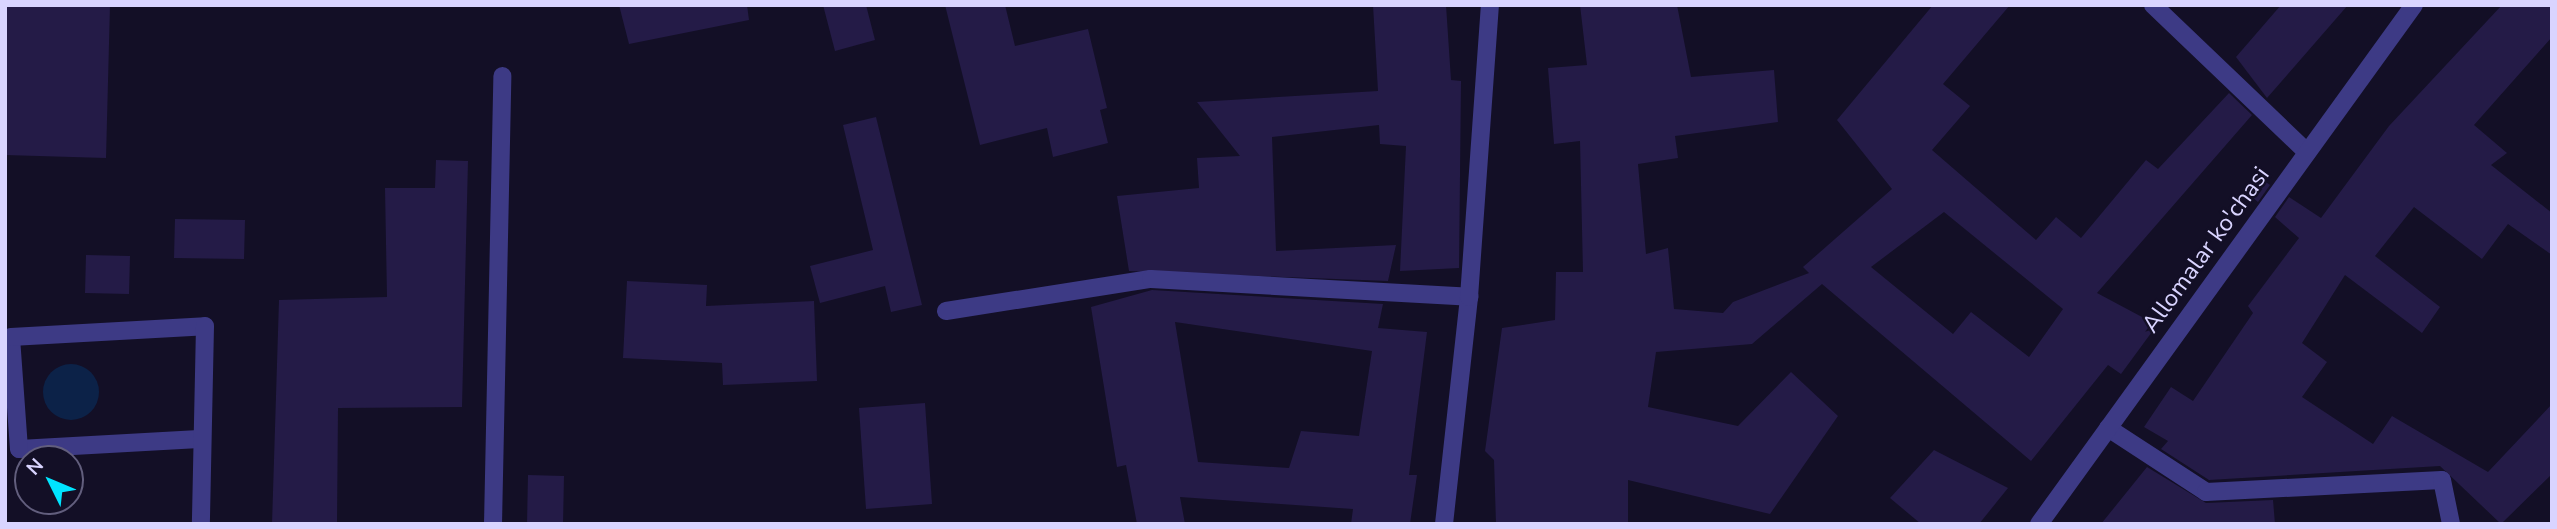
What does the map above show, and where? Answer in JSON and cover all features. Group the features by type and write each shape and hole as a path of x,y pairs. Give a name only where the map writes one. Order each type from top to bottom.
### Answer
{"street":[{"path":"1444,524 1469,297 1490,5"},
{"path":"2152,5 2307,152"},
{"name":"Allomalar ko'chasi","path":"2039,524 2414,5"},
{"path":"492,524 502,76"},
{"path":"946,310 1151,279 1469,297"},
{"path":"199,439 19,449 11,337 205,326 199,439 201,524"},
{"path":"2108,428 2206,492 2442,480 2451,524"}],"water":[{"path":"66,364 76,364 91,372 97,381 97,403 91,412 76,420 66,420 48,408 43,397 43,387 55,369"}],"building":[{"path":"5,5 110,5 106,158 5,155"},
{"path":"619,5 747,5 749,20 629,44"},
{"path":"823,5 866,5 875,40 835,51"},
{"path":"945,5 1005,5 1015,46 1088,29 1107,108 1100,110 1108,143 1053,157 1047,128 980,145"},
{"path":"1373,5 1446,5 1451,80 1461,81 1459,268 1400,271 1406,146 1380,144 1379,125 1272,137 1276,251 1396,245 1388,281 1129,271 1117,196 1199,188 1197,158 1240,156 1197,102 1378,91"},
{"path":"1580,5 1677,5 1691,77 1774,70 1778,122 1675,136 1678,158 1638,164 1646,254 1668,248 1674,309 1723,313 1733,302 1809,273 1803,267 1892,189 1837,120 1933,5 2010,5 1943,84 1970,106 1932,150 2036,240 2056,217 2081,238 2146,160 2158,169 2229,93 2252,115 2097,293 2157,325 2121,374 2108,365 2031,461 1822,284 1752,344 1656,352 1648,407 1738,426 1791,372 1838,416 1770,514 1628,480 1628,524 1496,524 1494,460 1485,451 1502,328 1555,320 1556,272 1583,272 1580,141 1554,144 1548,68 1587,65","holes":["1944,212 2063,309 2029,357 1971,312 1953,334 1871,267"]},
{"path":"2281,5 2348,5 2267,98 2236,57"},
{"path":"2502,5 2552,5 2552,37 2474,125 2507,153 2491,165 2552,213 2552,255 2508,224 2482,259 2414,207 2375,256 2440,307 2422,333 2345,275 2302,343 2327,362 2302,397 2373,444 2392,416 2488,472 2552,404 2552,474 2501,524 2440,466 2209,480 2161,449 2168,441 2144,427 2171,387 2193,401 2253,313 2248,306 2299,238 2275,217 2289,197 2321,218 2389,126"},
{"path":"876,117 922,305 891,312 885,286 820,303 810,266 873,250 843,125"},
{"path":"436,160 468,161 462,407 338,408 337,524 272,524 279,300 387,297 385,188 435,188"},
{"path":"2259,177 2270,185 2258,202 2247,193"},
{"path":"175,219 245,220 244,259 174,258"},
{"path":"86,255 130,256 129,294 85,293"},
{"path":"627,281 707,285 706,306 814,301 817,381 723,385 722,363 623,358"},
{"path":"1152,290 1383,304 1378,328 1427,332 1409,475 1417,475 1410,524 1351,524 1353,509 1180,497 1185,524 1137,524 1126,465 1117,467 1091,307","holes":["1175,322 1372,351 1359,436 1301,431 1289,468 1198,462"]},
{"path":"925,403 932,504 866,509 859,408"},
{"path":"1934,450 2008,488 1979,524 1921,524 1890,498"},
{"path":"2147,467 2206,503 2273,500 2275,524 2101,524"},
{"path":"528,475 564,476 563,524 527,524"}]}
